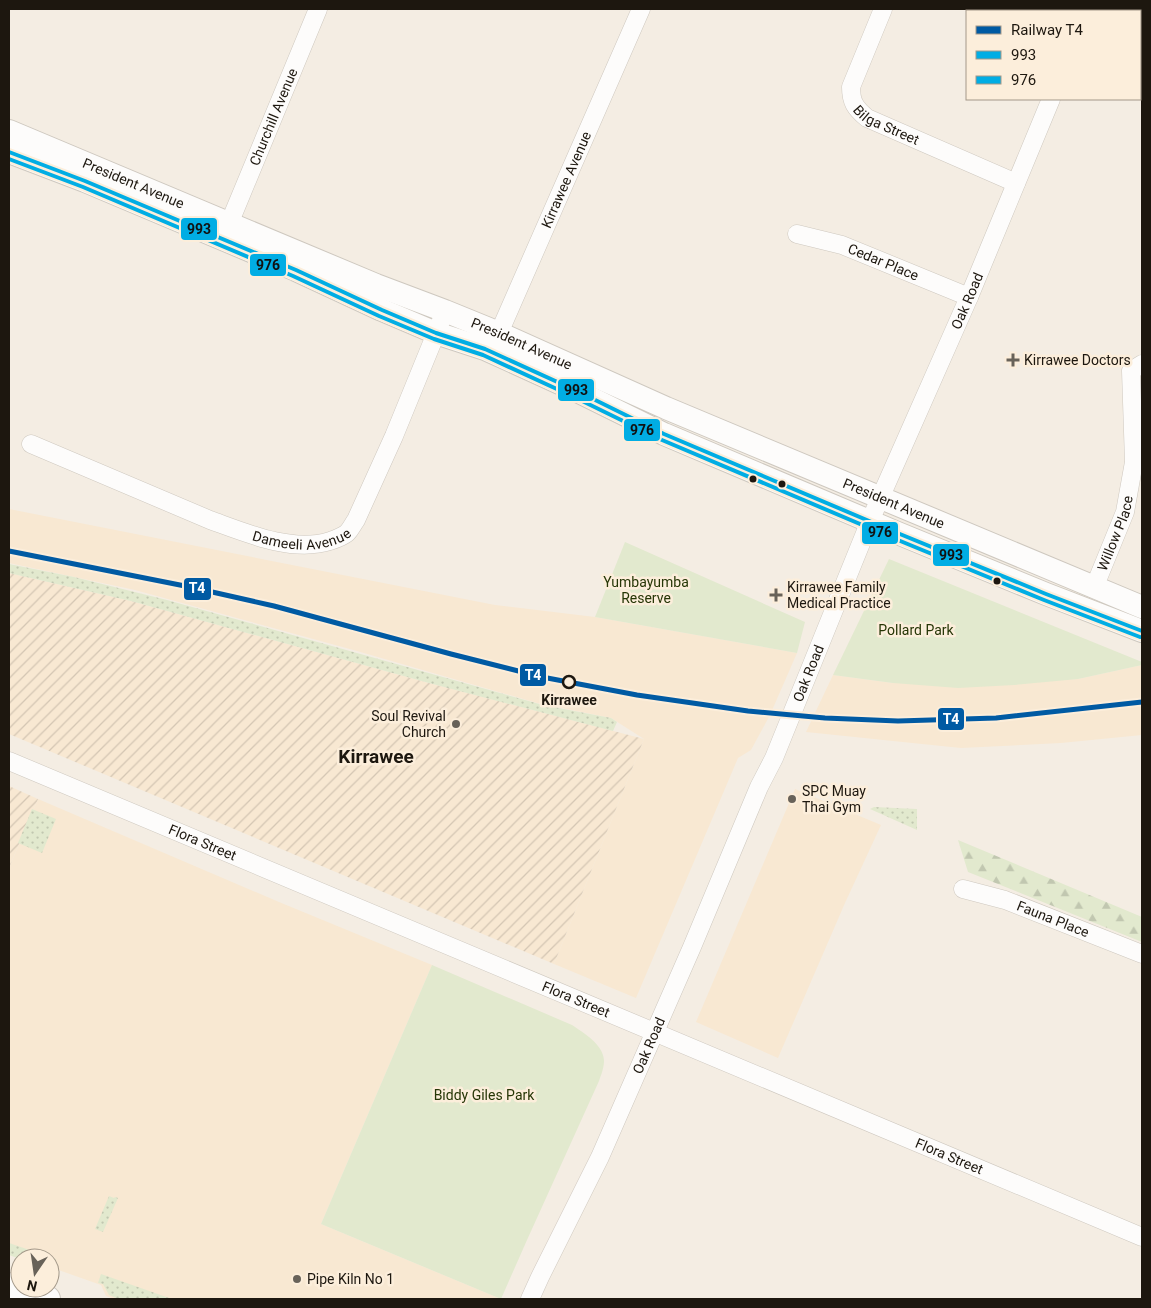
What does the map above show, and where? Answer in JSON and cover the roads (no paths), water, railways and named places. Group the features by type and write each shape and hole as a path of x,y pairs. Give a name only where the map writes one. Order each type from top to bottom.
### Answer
{"highway":[{"path":"9,1286 46,1299"}],"main road":[{"name":"President Avenue","path":"9,131 376,285 445,311 575,390 664,434 1046,594 1142,631"},
{"name":"President Avenue","path":"9,152 85,181 287,266 436,333 492,341 658,404 1142,607"}],"street":[{"name":"Churchill Avenue","path":"229,224 318,9"},
{"name":"Kirrawee Avenue","path":"492,341 641,9"},
{"name":"Bilga Street","path":"883,9 851,87 853,103 859,111 867,118 1016,183"},
{"name":"Oak Road","path":"530,1299 600,1157 759,787 774,758 880,497 969,296 1051,100"},
{"name":"Cedar Place","path":"796,234 842,245 969,296"},
{"name":"Dameeli Avenue","path":"31,444 210,520 238,530 298,545 309,545 340,538 348,532 356,520 394,436 445,311"},
{"name":"Willow Place","path":"1094,588 1124,512 1134,462 1131,371 1142,364"},
{"name":"Flora Street","path":"9,761 1142,1237"},
{"name":"Fauna Place","path":"963,889 1005,900 1142,954"}],"rail line":[{"name":"T4","path":"9,551 190,587 274,606 542,677 637,695 748,711 825,718 898,721 996,718 1142,702"}],"place":[{"name":"Kirrawee Doctors","path":"1013,360"},
{"name":"Kirrawee Family Medical Practice","path":"776,595"},
{"name":"Kirrawee","path":"569,682"},
{"name":"Soul Revival Church","path":"456,724"},
{"name":"SPC Muay Thai Gym","path":"792,799"},
{"name":"Pipe Kiln No 1","path":"297,1279"}],"district":[{"name":"Kirrawee","path":"376,756"}],"park label":[{"name":"Yumbayumba Reserve","path":"646,590"},
{"name":"Pollard Park","path":"916,630"},
{"name":"Biddy Giles Park","path":"484,1095"}]}
